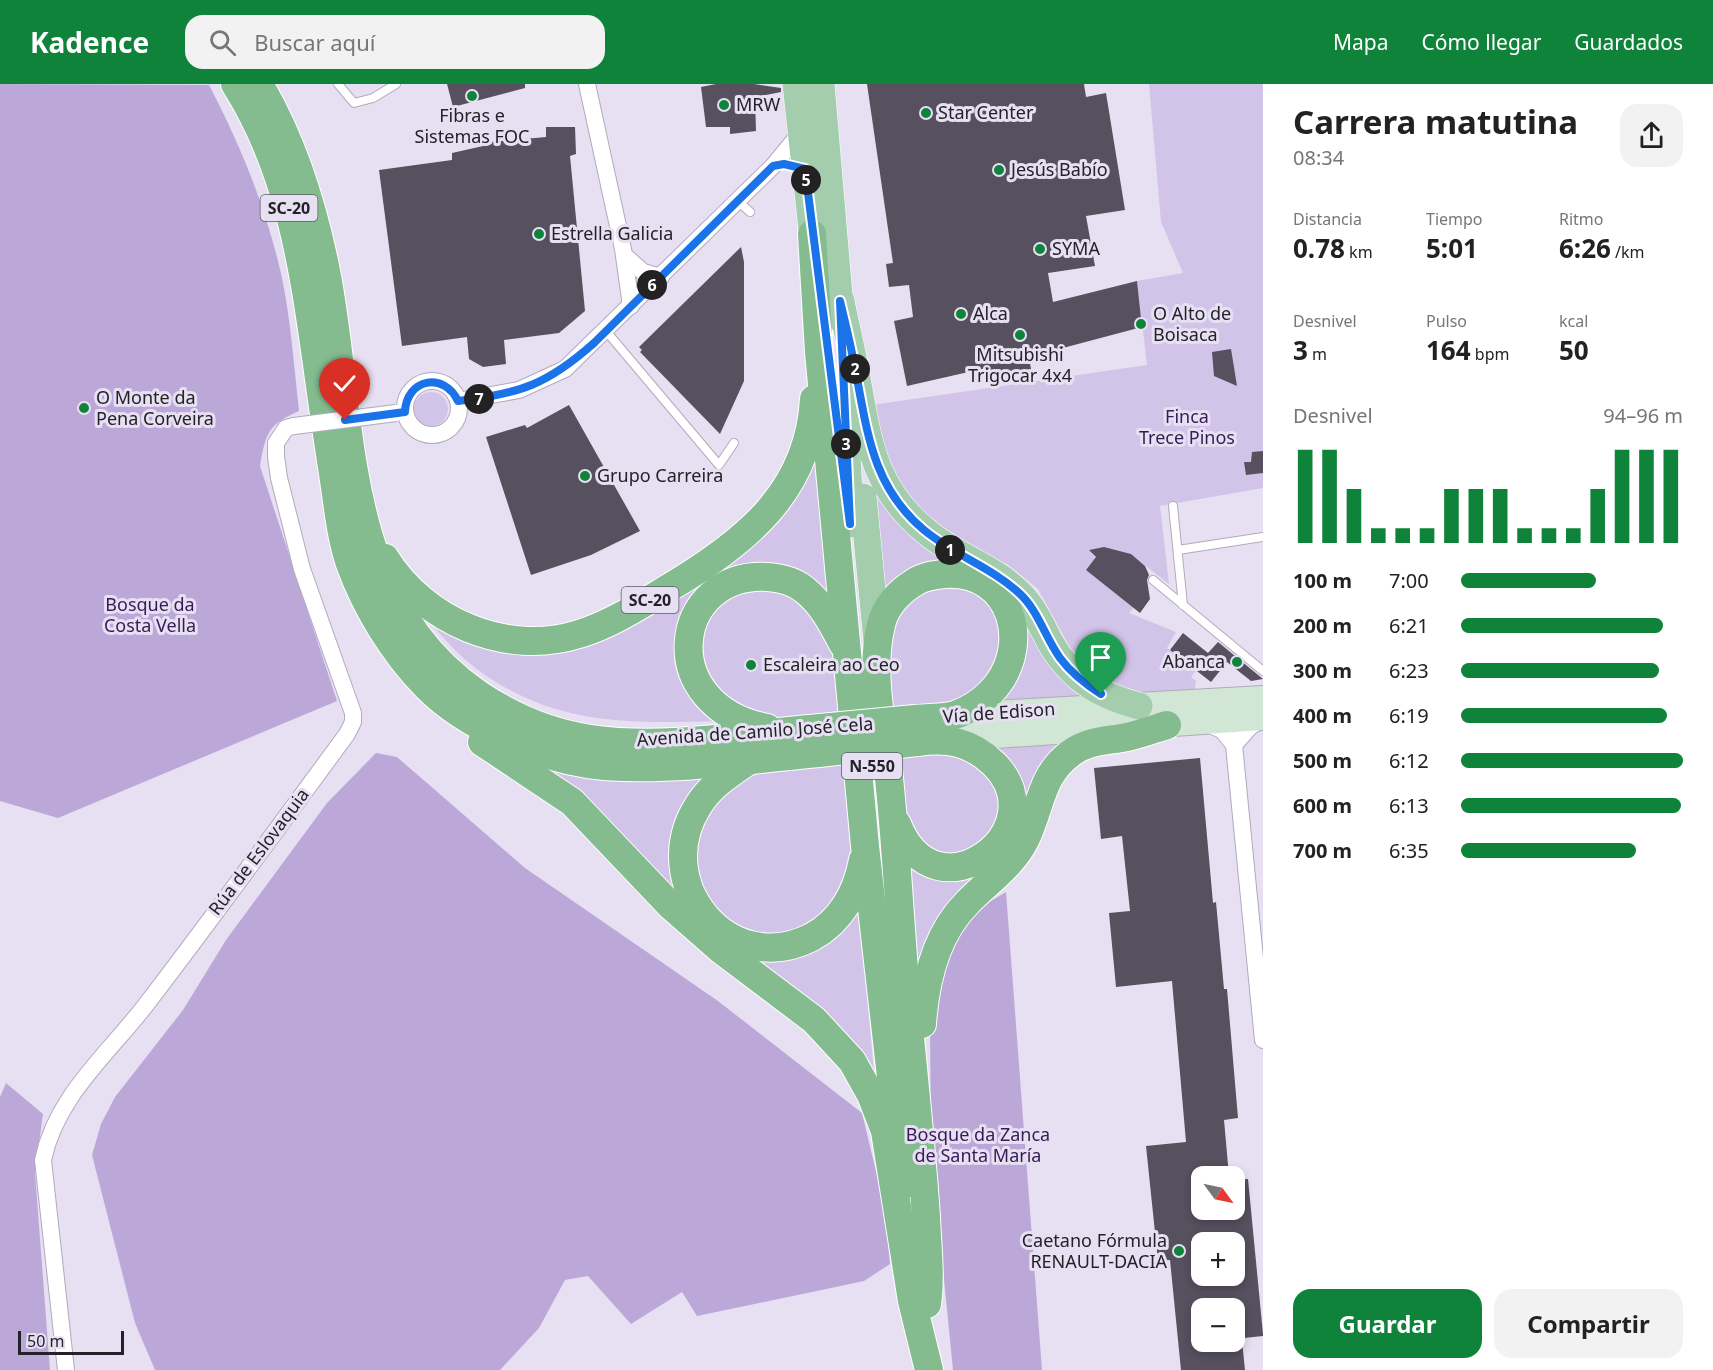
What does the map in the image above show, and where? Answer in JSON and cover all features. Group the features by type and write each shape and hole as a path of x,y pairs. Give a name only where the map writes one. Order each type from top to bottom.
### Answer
{"highway":[{"name":"Avenida de Camilo José Cela","path":"235,84 250,109 281,179 297,239 338,506 349,561 374,615 397,651 427,687 465,716 511,741 553,756 603,766 700,764 751,760 824,740 933,729"},
{"name":"Avenida de Camilo José Cela","path":"259,84 295,156 317,231 333,314 351,464 371,549 395,606 426,648 462,683 503,711 548,729 591,739 690,740 783,731 824,740"},
{"path":"812,234 819,352 865,846 898,1133 914,1204"},
{"name":"SC-20","path":"371,549 384,557 398,577 425,603 473,630 492,637 534,641 577,635 596,628 650,599 715,559 757,525 777,503 798,465 810,429 819,352"},
{"name":"N-550","path":"850,524 914,1204 927,1304 931,1370"},
{"path":"927,1304 930,1281 918,1116 907,1005 893,814 878,681 878,648 881,622 895,598 923,577 957,573 980,582 994,591 1010,612 1015,645 1001,682 982,700 933,729"},
{"path":"783,731 752,725 732,717 717,708 697,684 690,666 688,646 699,610 710,597 741,579 758,576 791,581 806,590 822,607 846,651"},
{"path":"427,687 437,710 468,734 572,802 671,906 720,949 814,1020 852,1061 871,1095 885,1131 912,1301 931,1370"},
{"path":"918,1116 924,994 932,961 946,931 965,904 998,875 1025,840 1046,780 1071,753 1089,743 1127,737 1167,725"},
{"path":"893,814 903,841 915,855 929,863 946,868 964,866 978,861 999,844 1007,831 1012,813 1010,793 1000,770 985,756 933,729"},
{"path":"751,760 720,781 698,806 688,825 683,847 683,870 688,890 701,913 717,928 735,939 757,946 780,947 802,942 821,932 837,918 851,899 860,874 865,846"}],"main road":[{"path":"796,84 812,234 850,524"},
{"path":"821,84 840,301 850,524"},
{"path":"840,301 865,427 876,462 897,503 909,518 945,547 993,574 1020,594 1030,605 1061,659 1082,681 1101,694 1139,706"},
{"path":"849,340 878,648"},
{"name":"Vía de Edison","path":"933,729 1139,706 1263,712"},
{"name":"Vía de Edison","path":"933,729 1167,725 1263,712"}],"street":[{"path":"587,84 631,306"},
{"path":"458,401 519,390 542,382 565,369 661,277 744,206 801,132"},
{"path":"773,166 784,164 805,169"},
{"path":"624,262 643,272 661,277"},
{"path":"624,262 633,281 646,291"},
{"path":"431,381 448,386 458,401 459,410 453,426 438,435 420,433 400,413 408,395 414,388 431,381"},
{"name":"Rúa de Eslovaquia","path":"66,1370 43,1160 48,1136 71,1095 144,1007 340,743 353,722 352,713 302,569 279,478 276,443 286,428 294,426 400,413"},
{"path":"1234,745 1263,712"},
{"path":"1200,722 1222,730 1234,745 1263,1040"}],"lane":[{"path":"339,84 354,103 372,98 396,84"},
{"path":"606,331 719,465 734,443"},
{"path":"1173,506 1184,605"},
{"path":"1178,550 1263,537"},
{"path":"1153,580 1263,671"}],"green space":[{"name":"Bosque da Costa Vella","path":"0,84 209,85 252,179 269,228 282,278 299,411 281,421 270,431 264,445 260,466 337,701 58,818 0,801"},
{"name":"Finca Trece Pinos","path":"1149,84 1263,84 1263,488 1160,506 1169,584 1123,552 1101,548 1089,550 1134,607 1129,613 1176,632 1167,648 1196,670 1191,677 1196,681 1194,694 1133,694 1096,676 1075,657 1038,589 1007,564 965,546 930,522 894,477 872,405 1147,365 1137,281 1183,273 1161,222"},
{"path":"431,392 443,397 448,409 443,421 431,426 419,421 414,409 419,397"},
{"path":"819,431 832,595 807,577 779,566 684,613 675,645 675,665 682,684 716,721 650,722 589,717 530,700 502,685 465,660 416,607 517,648 728,559"},
{"path":"883,494 952,559 877,598 874,495"},
{"path":"958,587 978,597 992,610 1000,625 1002,642 999,659 990,675 976,689 958,700 933,707 889,711 891,647 895,628 902,612 915,599 933,591"},
{"path":"753,590 777,591 793,599 820,626 835,656 844,715 793,720 753,717 743,713 721,694 710,675 703,653 702,640 705,628 717,609 727,601"},
{"path":"1016,611 1097,697 997,700"},
{"path":"1068,744 1037,776 1019,835 1010,848 961,896 936,930 922,967 917,1004 903,851 928,868 949,874 972,872 987,865 999,855 1017,827 1023,796 1016,771 995,747"},
{"path":"376,753 397,757 525,868 718,1001 862,1113 885,1209 890,1264 864,1281 697,1316 682,1292 631,1324 588,1276 565,1280 539,1328 500,1370 155,1370 135,1323 92,1155 101,1124 115,1097 183,1010 226,940 327,803"},
{"path":"938,753 969,756 1003,790 997,838 949,861 908,836 893,757"},
{"path":"854,763 860,834 846,895 825,923 755,941 692,889 703,812 746,774"},
{"path":"534,766 595,780 633,781 712,776 688,804 680,818 670,848 670,864 679,900"},
{"name":"Bosque da Zanca de Santa María","path":"1006,892 1042,1370 953,1370 931,1149 930,1026 938,978 955,943 976,910"},
{"path":"859,901 874,1074 849,1038 835,1023 749,958 785,959 799,954 823,938"},
{"path":"6,1083 43,1114 35,1173 50,1370 0,1370 0,1097"}],"building":[{"name":"Fibras e Sistemas FOC","path":"447,84 525,84 525,88 453,107"},
{"name":"MRW","path":"716,84 754,84 781,88 781,92 755,97 756,131 730,134 730,127 706,127 701,87"},
{"path":"867,84 1084,84 1086,97 1106,93 1125,210 1086,216 1095,266 1048,273 1053,302 1137,281 1142,327 1029,357 1031,369 988,376 986,368 907,386 894,321 913,317 909,285 889,287 886,264 893,263"},
{"path":"546,127 575,127 576,154 570,156 585,311 559,333 504,340 506,364 483,367 469,359 467,337 402,346 379,170 452,160 452,153 492,144 492,142 546,137"},
{"path":"741,247 744,262 744,381 720,434 640,352 642,350 639,347"},
{"path":"1231,349 1237,386 1214,376 1212,352"},
{"path":"569,405 640,531 591,555 531,575 486,437 525,425 527,428"},
{"path":"1263,451 1263,473 1246,475 1244,462 1251,462 1252,452"},
{"path":"1104,547 1131,554 1145,566 1149,575 1147,580 1150,599 1140,613 1086,570 1096,557 1089,550"},
{"path":"1183,633 1208,653 1218,642 1263,679 1251,681 1227,662 1211,682 1170,650"},
{"path":"1200,758 1213,903 1216,902 1224,989 1227,989 1238,1118 1224,1120 1228,1166 1191,1166 1191,1220 1245,1220 1245,1179 1248,1179 1263,1336 1245,1338 1245,1298 1191,1298 1191,1352 1243,1352 1245,1370 1181,1370 1170,1260 1158,1261 1146,1146 1186,1142 1172,981 1116,987 1109,913 1130,911 1122,836 1101,839 1094,768"}],"place":[{"name":"Fibras e Sistemas FOC","path":"472,96"},
{"name":"MRW","path":"724,105"},
{"name":"Star Center","path":"926,113"},
{"name":"Jesús Babío","path":"999,170"},
{"name":"Estrella Galicia","path":"539,234"},
{"name":"SYMA","path":"1040,249"},
{"name":"Alca","path":"961,314"},
{"name":"O Alto de Boisaca","path":"1141,324"},
{"name":"Mitsubishi Trigocar 4x4","path":"1020,335"},
{"name":"O Monte da Pena Corveira","path":"84,408"},
{"name":"Grupo Carreira","path":"585,476"},
{"name":"Abanca","path":"1237,662"},
{"name":"Escaleira ao Ceo","path":"751,665"},
{"name":"Caetano Fórmula RENAULT-DACIA","path":"1179,1251"}],"route":[{"path":"345,420 405,412 408,395 422,383 431,381 448,386 458,401 519,390 542,382 565,369 594,343 773,166 784,164 805,169 850,524 840,301 855,365 865,427 876,462 897,503 909,518 945,547 1007,582 1020,594 1030,605 1061,659 1082,681 1101,694"}]}
